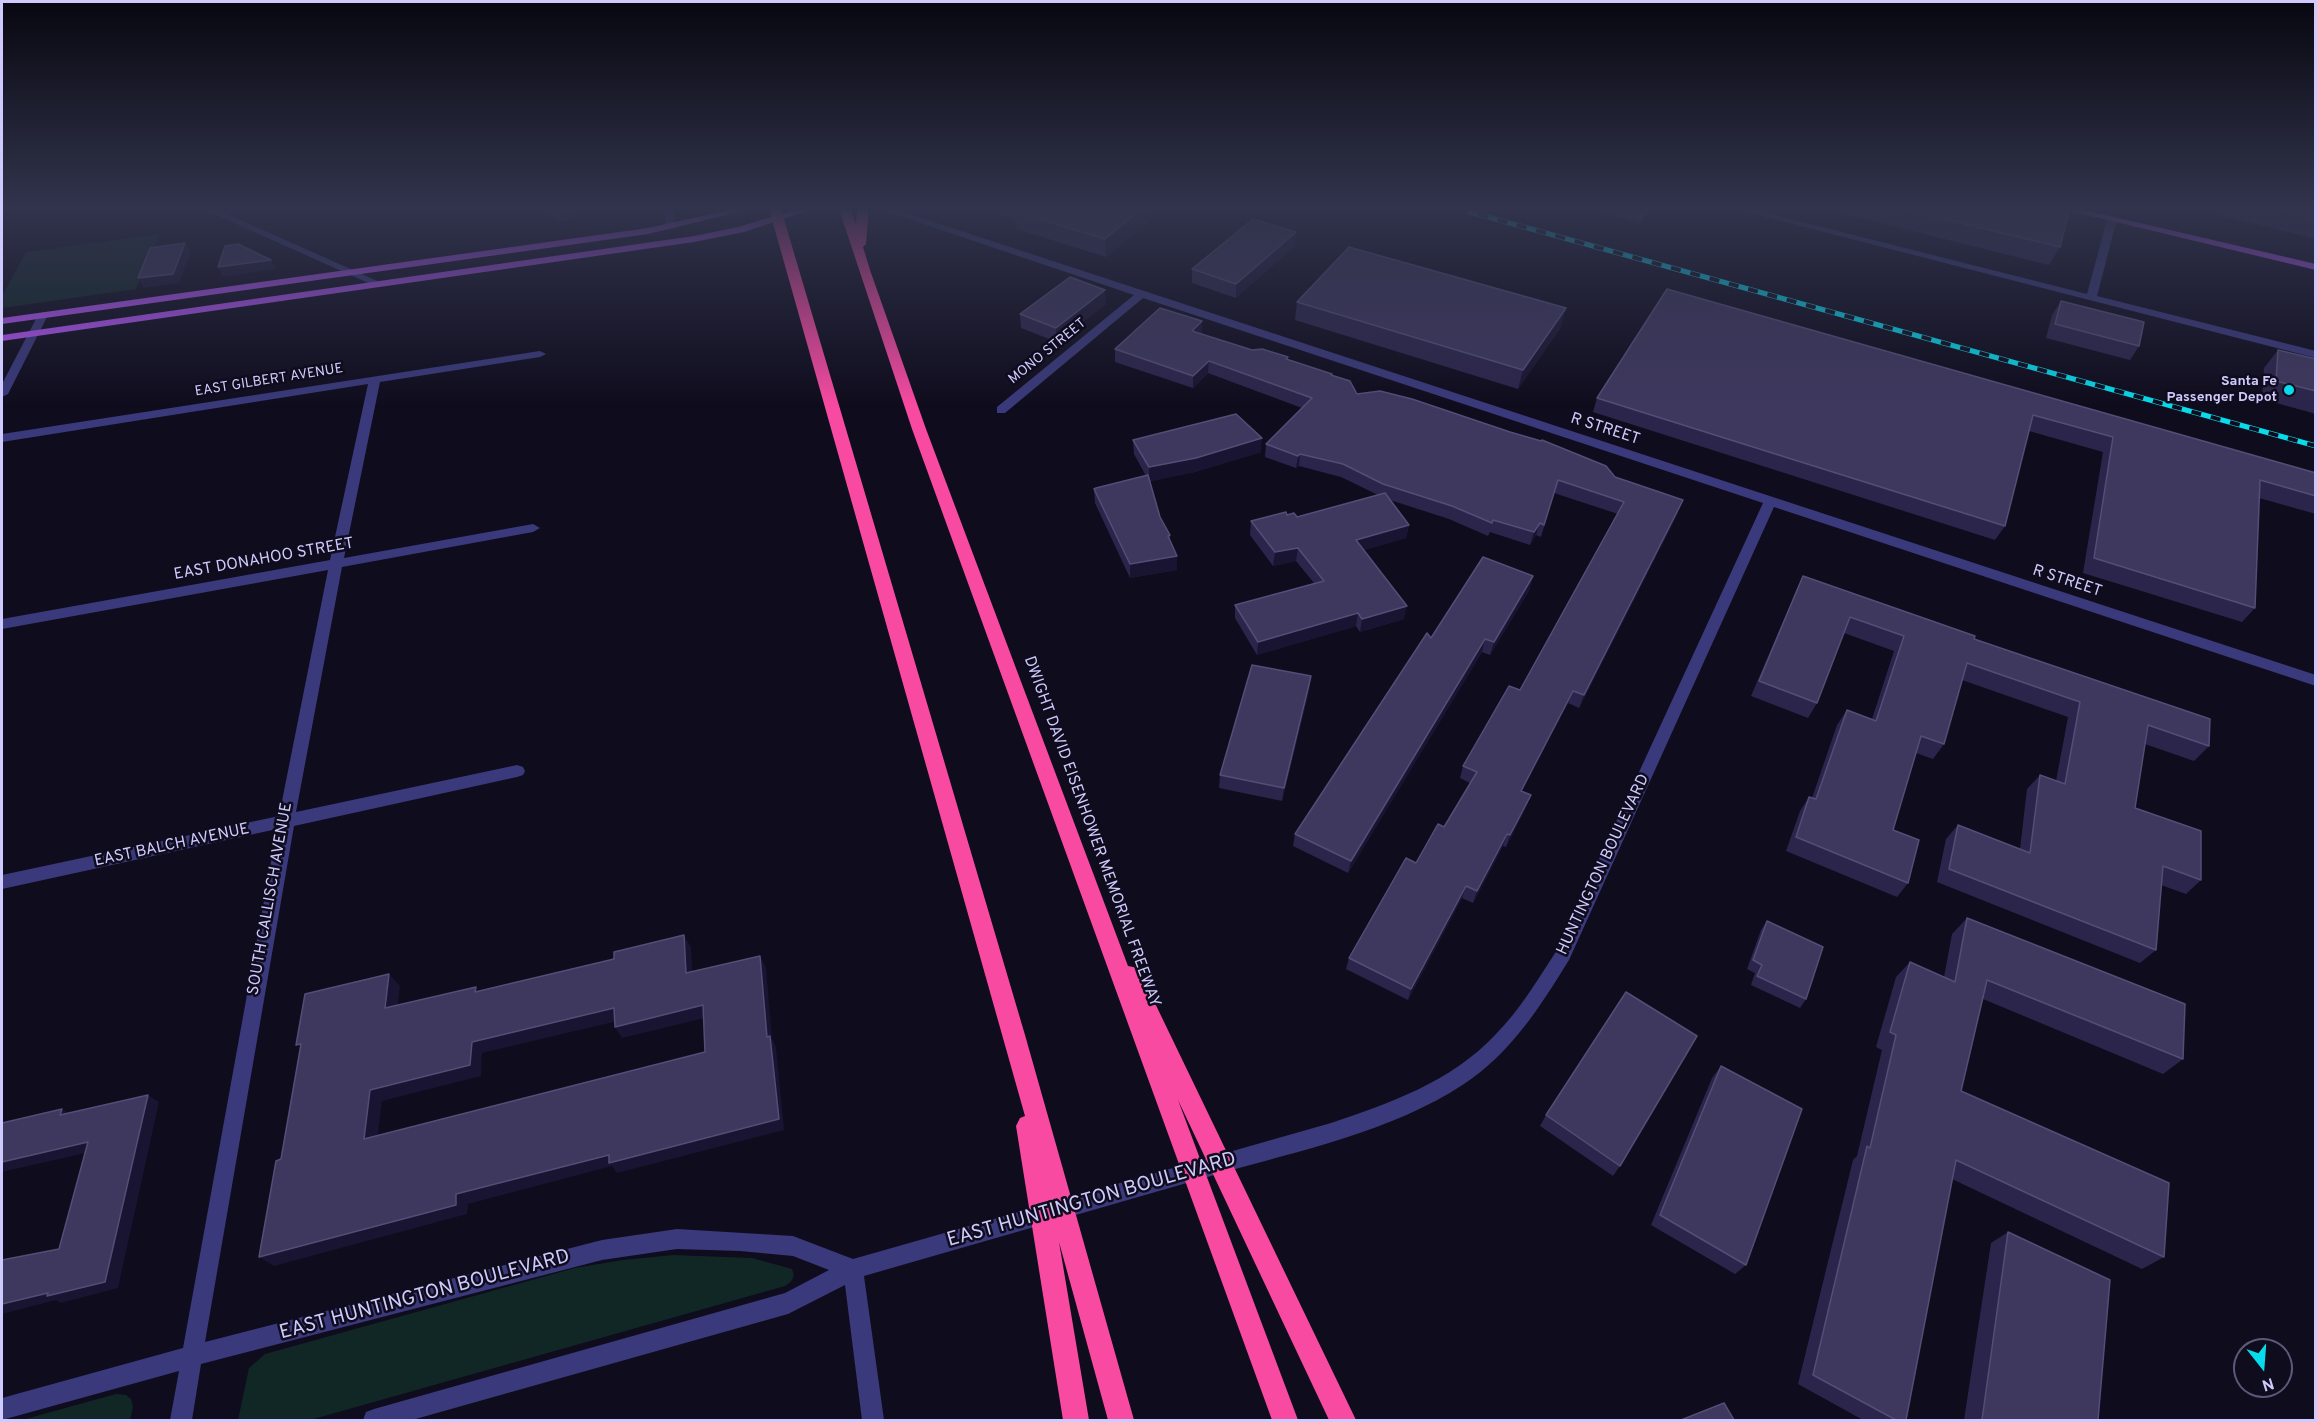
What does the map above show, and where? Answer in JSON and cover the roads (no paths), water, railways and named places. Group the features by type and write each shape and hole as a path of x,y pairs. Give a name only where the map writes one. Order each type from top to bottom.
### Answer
{"highway":[{"path":"793,275 1014,1035 1121,1420"},
{"name":"DWIGHT DAVID EISENHOWER MEMORIAL FREEWAY","path":"866,275 1079,868 1285,1420"},
{"path":"1079,868 1343,1420"},
{"path":"1014,1035 1076,1420"}],"main road":[{"path":"2,321 329,275"},
{"path":"2,338 439,275"}],"street":[{"path":"360,275 379,284"},
{"name":"R STREET","path":"1085,275 2316,681"},
{"path":"2005,275 2316,355"},
{"path":"2092,297 2098,275"},
{"name":"MONO STREET","path":"1001,410 1142,294"},
{"path":"2,394 43,315"},
{"name":"EAST GILBERT AVENUE","path":"2,438 540,354"},
{"name":"SOUTH CALLISCH AVENUE","path":"181,1420 285,821 335,564 375,380"},
{"name":"HUNTINGTON BOULEVARD","path":"1331,1132 1398,1111 1466,1073 1496,1047 1520,1020 1568,945 1770,501"},
{"name":"EAST DONAHOO STREET","path":"2,624 533,528"},
{"name":"EAST BALCH AVENUE","path":"2,882 518,771"},
{"name":"EAST HUNTINGTON BOULEVARD","path":"374,1420 788,1303 853,1269 1331,1132"},
{"name":"EAST HUNTINGTON BOULEVARD","path":"2,1409 192,1356 602,1250 678,1239 740,1241 793,1246 853,1269"},
{"path":"853,1269 873,1420"}],"railway":[{"path":"1699,275 2316,446"}],"place":[{"name":"Santa Fe Passenger Depot","path":"2289,390"}]}
